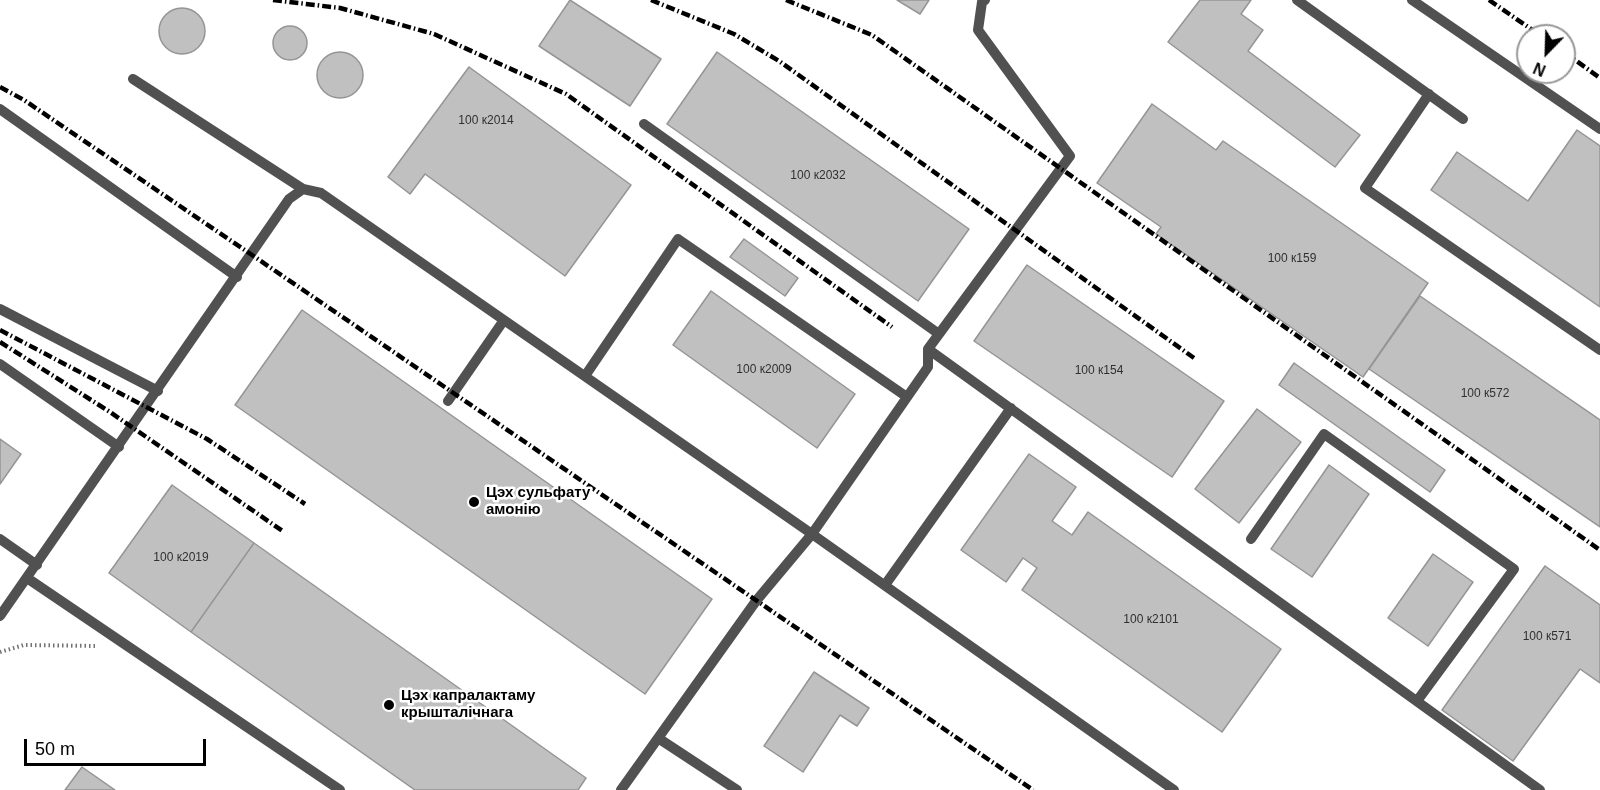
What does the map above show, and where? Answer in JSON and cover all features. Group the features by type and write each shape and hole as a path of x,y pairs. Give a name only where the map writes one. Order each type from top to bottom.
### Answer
{"lane":[{"path":"621,790 756,601 812,534 928,368 928,349 1070,156 978,30 982,2 985,0"},
{"path":"1297,0 1463,119"},
{"path":"1412,0 1600,129"},
{"path":"133,79 303,189 321,193 885,585 1174,790"},
{"path":"1429,94 1365,188 1600,350"},
{"path":"0,109 237,277"},
{"path":"644,124 939,334"},
{"path":"0,616 289,199 303,189"},
{"path":"585,376 678,239 907,397"},
{"path":"0,309 158,390"},
{"path":"448,401 504,320"},
{"path":"928,349 1540,790"},
{"path":"0,364 118,447"},
{"path":"885,585 1011,408"},
{"path":"1251,539 1324,434 1514,569 1417,701"},
{"path":"0,538 37,565"},
{"path":"27,578 340,790"},
{"path":"658,738 737,790"}],"path":[{"path":"0,652 24,645 128,646"}],"building":[{"path":"570,0 661,59 630,106 539,46"},
{"path":"897,0 929,0 920,14"},
{"path":"1200,0 1251,0 1241,14 1263,30 1248,51 1360,135 1335,167 1168,42"},
{"path":"182,8 198,15 205,31 198,47 182,54 166,47 159,31 166,15"},
{"path":"290,26 302,31 307,43 302,55 290,60 278,55 273,43 278,31"},
{"path":"340,52 356,59 363,75 356,91 340,98 324,91 317,75 324,59"},
{"path":"717,52 969,229 918,301 667,124"},
{"path":"469,67 631,185 565,276 425,174 410,194 388,177"},
{"path":"1152,104 1216,150 1223,141 1428,283 1363,377 1156,234 1161,227 1097,183"},
{"path":"1577,130 1600,146 1600,307 1431,190 1457,152 1528,201"},
{"path":"744,239 798,278 785,296 730,257"},
{"path":"1027,265 1224,401 1172,477 974,341"},
{"path":"711,291 855,394 817,448 673,345"},
{"path":"1420,296 1600,420 1600,527 1369,369"},
{"name":"Цэх сульфату амонію","path":"302,310 712,599 645,694 235,405"},
{"path":"1294,363 1445,470 1430,492 1279,385"},
{"path":"1257,409 1301,442 1239,523 1195,489"},
{"path":"0,439 21,454 0,484"},
{"path":"1029,454 1076,487 1052,521 1072,535 1088,512 1281,649 1222,732 1022,590 1037,568 1023,558 1006,582 961,550"},
{"path":"1329,465 1369,494 1312,577 1271,549"},
{"path":"172,485 254,543 191,632 109,573"},
{"name":"Цэх капралактаму крышталічнага","path":"254,543 586,778 578,790 415,790 191,632"},
{"path":"1433,554 1473,582 1428,646 1388,618"},
{"path":"1545,566 1600,605 1600,683 1580,669 1513,761 1442,710"},
{"path":"814,672 869,708 857,726 840,715 803,772 764,746"},
{"path":"82,767 115,790 65,790"}],"railway":[{"path":"273,0 340,8 434,34 566,94 892,327"},
{"path":"651,0 734,34 779,61 1194,358"},
{"path":"786,0 872,35 1600,550"},
{"path":"1489,0 1524,24"},
{"path":"1576,61 1600,78"},
{"path":"0,87 24,100 252,255 1033,790"},
{"path":"0,330 207,439 305,504"},
{"path":"0,342 110,412 284,532"}],"place":[{"name":"Цэх сульфату амонію","path":"474,502"},
{"name":"Цэх капралактаму крышталічнага","path":"389,705"}]}
